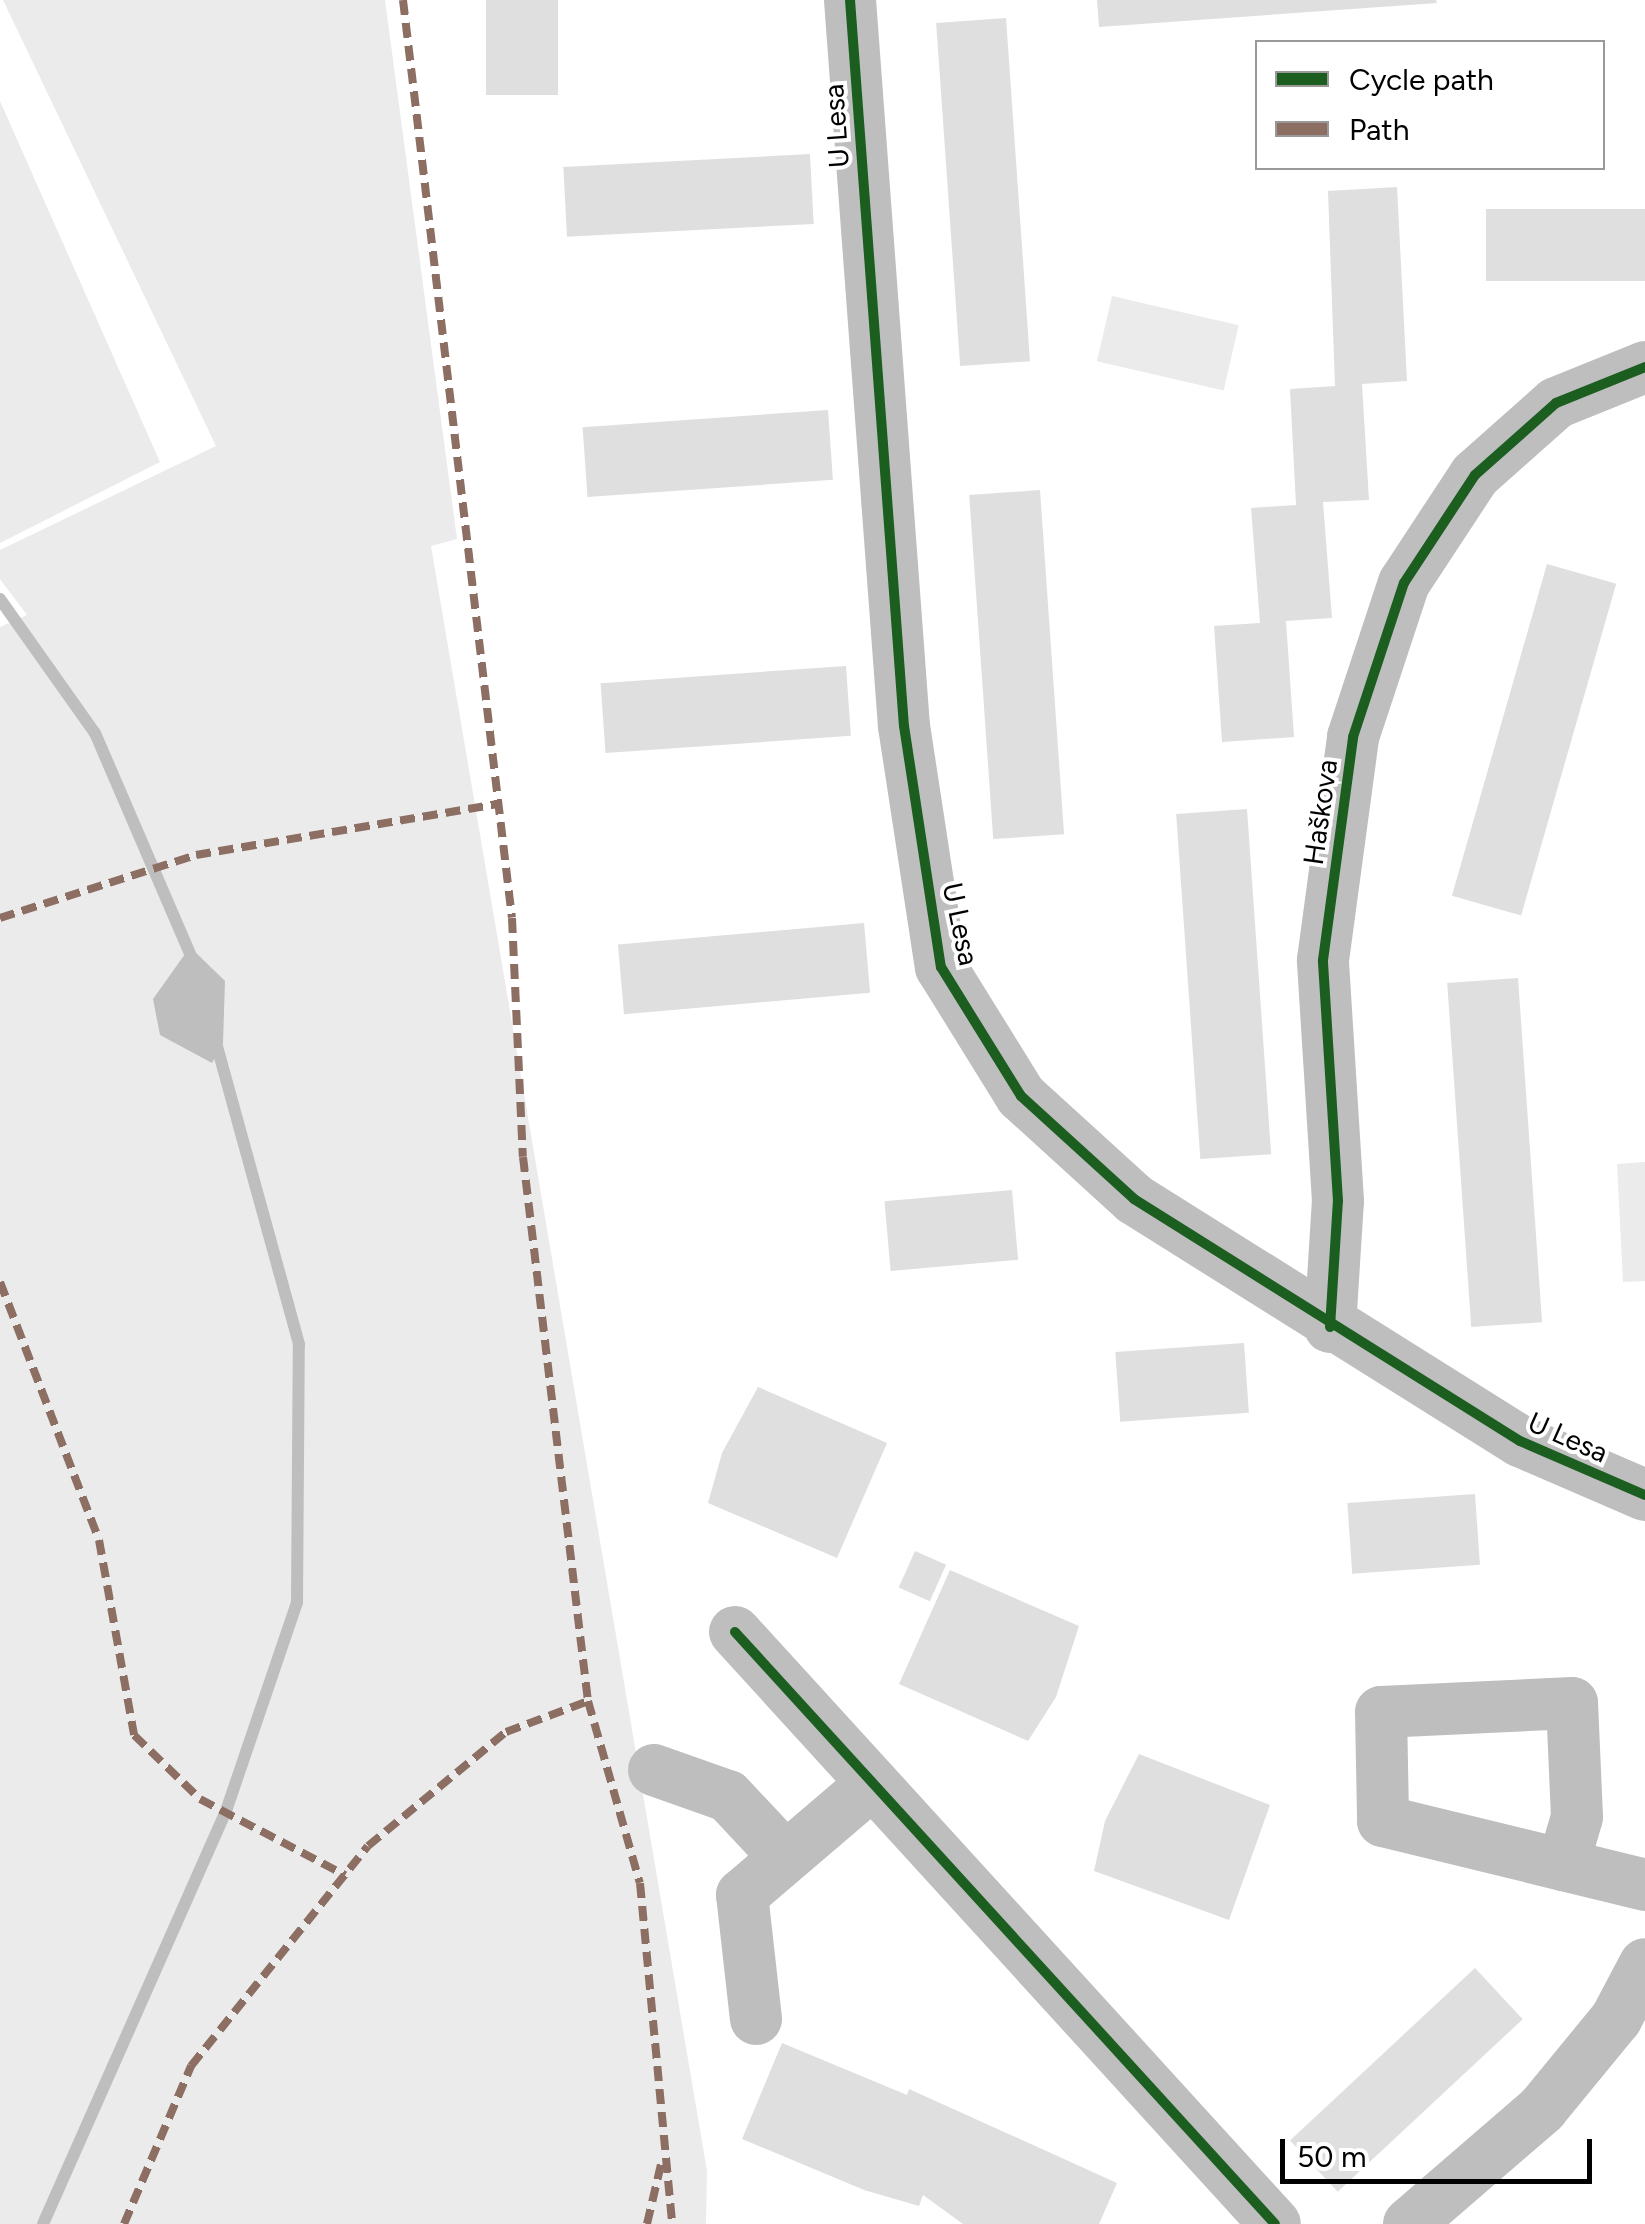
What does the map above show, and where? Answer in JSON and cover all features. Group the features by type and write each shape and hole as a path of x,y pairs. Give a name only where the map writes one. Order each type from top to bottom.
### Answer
{"street":[{"name":"U Lesa","path":"851,19 904,726 942,968 1035,1109 1134,1199 1330,1327 1520,1442 1645,1495"},
{"name":"Haškova","path":"1330,1327 1338,1200 1323,960 1353,737 1404,583 1475,476 1556,403 1645,368"},
{"path":"735,1632 1275,2224"},
{"path":"654,1770 728,1796 785,1858"},
{"path":"756,2019 742,1895 873,1783"},
{"path":"1563,1865 1645,1885"},
{"path":"1409,2224 1542,2109 1616,2018 1645,1964"}],"shaded area":[{"path":"3,0 385,0 457,539 431,546 707,2171 706,2224 0,2224 0,627 27,615 0,579 0,550 216,446"},
{"path":"0,101 160,462 0,543"},
{"path":"1112,296 1239,325 1224,391 1097,361"},
{"path":"190,947 225,981 223,1043 212,1063 160,1035 153,999"},
{"path":"1645,1162 1645,1281 1623,1282 1617,1164"}],"building":[{"path":"486,0 558,0 558,95 486,95"},
{"path":"1097,0 1436,0 1437,3 1099,27"},
{"path":"1006,18 1030,361 960,366 936,23"},
{"path":"810,154 814,224 567,237 563,167"},
{"path":"1397,187 1407,381 1362,384 1369,500 1323,502 1332,618 1286,621 1294,737 1222,742 1214,626 1260,623 1251,508 1296,505 1290,389 1335,386 1328,191"},
{"path":"1486,209 1645,209 1645,281 1486,281"},
{"path":"828,410 833,480 587,497 583,427"},
{"path":"1040,490 1064,834 993,839 969,495"},
{"path":"1547,564 1616,584 1521,915 1452,896"},
{"path":"846,666 851,736 605,753 601,683"},
{"path":"1247,809 1271,1154 1200,1159 1176,814"},
{"path":"864,923 870,993 624,1014 618,945"},
{"path":"1518,978 1542,1322 1471,1327 1447,983"},
{"path":"1012,1190 1018,1260 891,1271 884,1201"},
{"path":"1244,1343 1249,1413 1120,1422 1115,1352"},
{"path":"758,1387 887,1443 837,1558 708,1503 722,1453"},
{"path":"1475,1494 1480,1565 1352,1574 1347,1503"},
{"path":"915,1551 946,1565 930,1601 899,1588"},
{"path":"950,1570 1079,1626 1056,1697 1028,1741 899,1684"},
{"path":"1139,1754 1270,1805 1229,1920 1094,1871 1105,1821"},
{"path":"1475,1968 1523,2019 1338,2192 1290,2141"},
{"path":"782,2043 907,2095 909,2089 1117,2183 1099,2224 963,2224 923,2195 919,2206 864,2190 742,2139"}],"waterway":[{"path":"0,599 95,733 193,961"},
{"path":"43,2224 225,1814 297,1603 299,1344 215,1038"}],"marked path":[{"path":"403,0 512,918 523,1157 588,1701 640,1883 672,2224"},
{"path":"0,918 196,855 498,804"},
{"path":"0,1282 99,1540 134,1735 200,1799 345,1875"},
{"path":"124,2224 191,2066 368,1846 506,1732 588,1701"},
{"path":"647,2224 662,2160"}],"cycle path":[{"path":"850,0 904,726 941,967 1021,1096 1134,1199 1520,1441 1645,1495"},
{"path":"1330,1327 1338,1201 1323,960 1353,737 1404,583 1475,475 1556,403 1645,367"},
{"path":"735,1632 1275,2224"}]}
